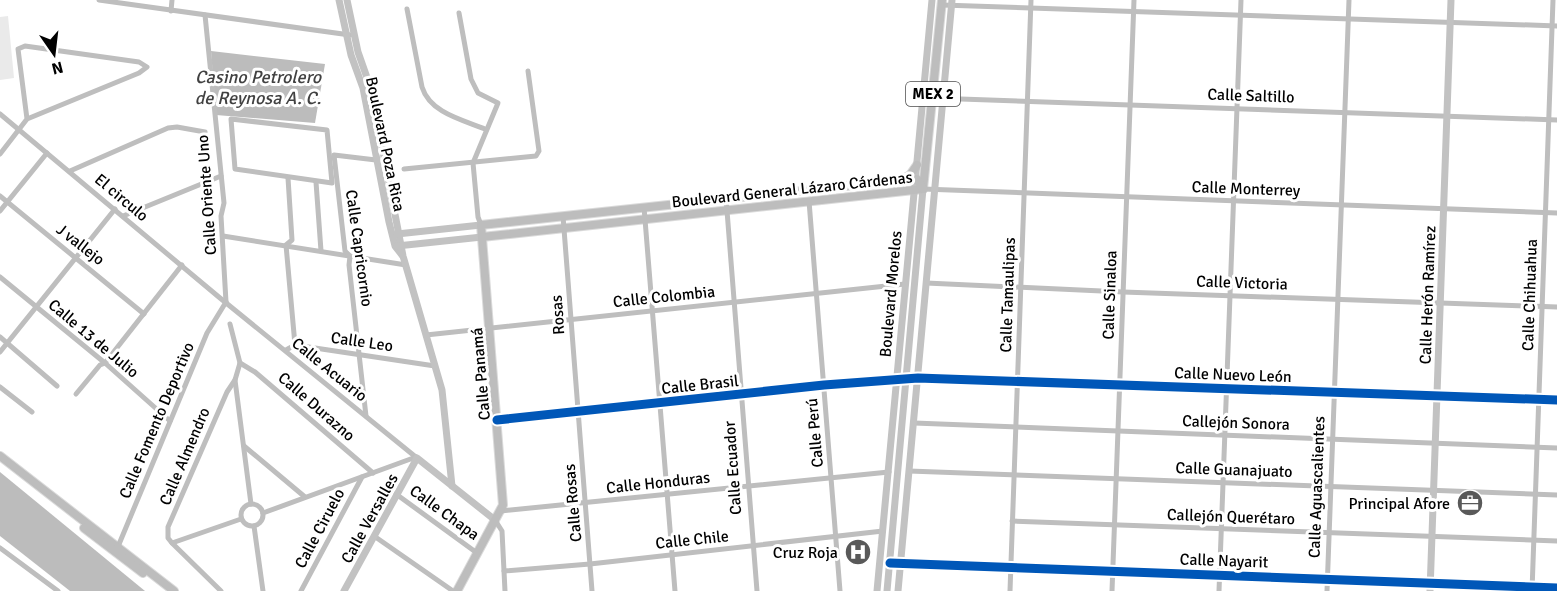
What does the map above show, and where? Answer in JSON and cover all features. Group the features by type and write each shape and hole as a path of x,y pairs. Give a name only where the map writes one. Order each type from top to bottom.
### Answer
{"main road":[{"name":"Boulevard Morelos","path":"924,189 932,98 930,79 942,2"},
{"path":"903,180 917,165"},
{"name":"Boulevard General Lázaro Cárdenas","path":"481,225 903,180 917,179 924,189"},
{"path":"810,201 815,197 832,193 834,187"},
{"name":"Boulevard General Lázaro Cárdenas","path":"482,237 924,189"},
{"name":"Calle Panamá","path":"481,225 503,498 501,511"},
{"path":"0,456 117,549 165,591"},
{"path":"0,462 174,591"},
{"path":"455,591 501,511"}],"street":[{"path":"99,0 351,35"},
{"path":"171,11 172,0"},
{"name":"Boulevard Poza Rica","path":"339,0 371,89 398,246 406,265 445,405 452,486"},
{"name":"Boulevard Poza Rica","path":"347,0 351,55 363,88 376,160 396,234"},
{"name":"Boulevard Morelos","path":"878,591 914,189 930,79 932,0"},
{"name":"Calle Sinaloa","path":"1112,591 1134,0"},
{"path":"1220,591 1241,0"},
{"name":"Calle Aguascalientes","path":"1327,591 1349,0"},
{"name":"Calle Herón Ramírez","path":"1430,587 1451,0"},
{"name":"Calle Chihuahua","path":"1532,589 1554,26 1553,0"},
{"path":"942,2 1031,3 1133,11 1554,26"},
{"name":"Boulevard Morelos","path":"898,591 952,3"},
{"name":"Calle Tamaulipas","path":"1010,591 1031,3"},
{"path":"407,9 426,98 437,109 485,129"},
{"path":"396,234 481,225 478,217 472,163 498,103 478,93 471,79 459,13"},
{"name":"Calle Oriente Uno","path":"205,15 224,203 221,216 226,302"},
{"path":"0,154 27,119 140,73 147,67 139,62 21,47 18,49 27,119"},
{"path":"404,169 536,156 538,154 528,71"},
{"name":"Calle Saltillo","path":"932,98 1557,120"},
{"name":"El circulo","path":"0,114 226,302"},
{"path":"231,119 327,130 332,183 316,182 235,169 231,119"},
{"path":"70,171 168,128 177,127 205,132"},
{"path":"0,212 47,153"},
{"name":"Calle Capricornio","path":"366,416 349,265 350,256 345,251 334,155 376,160"},
{"path":"123,216 221,176"},
{"path":"286,245 292,240 288,178"},
{"path":"316,182 321,251"},
{"name":"Boulevard Morelos","path":"887,591 924,189"},
{"name":"Calle Monterrey","path":"924,189 1557,213"},
{"name":"J vallejo","path":"0,196 144,314"},
{"name":"Calle Ecuador","path":"726,198 757,591"},
{"name":"Calle Perú","path":"810,201 840,591"},
{"path":"644,207 675,591"},
{"path":"0,352 115,209"},
{"name":"Rosas","path":"563,216 578,412"},
{"path":"223,236 406,265"},
{"name":"Boulevard General Lázaro Cárdenas","path":"398,246 482,237"},
{"path":"286,245 295,345 286,350"},
{"path":"76,394 100,365 105,363 182,265"},
{"name":"Calle 13 de Julio","path":"0,277 105,363 170,421"},
{"name":"Calle Victoria","path":"926,283 1557,307"},
{"name":"Calle Colombia","path":"426,335 905,284"},
{"name":"Calle Acuario","path":"226,302 495,520"},
{"name":"Calle Fomento Deportivo","path":"117,549 207,333 226,302"},
{"path":"230,324 240,363 235,380 251,504"},
{"path":"0,337 57,386"},
{"name":"Calle Leo","path":"295,345 435,366"},
{"name":"Calle Durazno","path":"240,363 255,372 373,473"},
{"name":"Calle Nuevo León","path":"908,378 1557,400"},
{"name":"Calle Brasil","path":"497,420 908,378"},
{"name":"Calle Almendro","path":"172,543 168,538 168,527 227,392 235,380"},
{"path":"0,387 32,412"},
{"name":"Calle Rosas","path":"578,412 592,591"},
{"name":"Callejón Sonora","path":"914,423 1557,448"},
{"path":"244,446 305,496"},
{"path":"263,513 417,457"},
{"name":"Calle Versalles","path":"344,591 417,457"},
{"name":"Calle Guanajuato","path":"909,471 1557,495"},
{"name":"Calle Honduras","path":"501,511 889,472"},
{"name":"Calle Ciruelo","path":"301,591 362,477"},
{"name":"Calle Chapa","path":"396,494 477,553"},
{"path":"241,519 249,526 261,522 263,513 259,507 251,504"},
{"path":"241,519 243,509 251,504"},
{"path":"221,591 172,543 241,519"},
{"path":"495,520 502,531 505,591"},
{"name":"Callejón Querétaro","path":"1012,521 1557,541"},
{"path":"254,526 263,591"},
{"name":"Calle Chile","path":"504,572 882,531"},
{"path":"374,536 455,591"},
{"path":"0,548 58,591"},
{"name":"Calle Nayarit","path":"890,563 1327,579 1430,587 1557,588"}],"shaded area":[{"path":"8,16 14,78 0,80 0,17"}],"water":[{"name":"Casino Petrolero de Reynosa A. C.","path":"211,51 325,64 315,123 216,115"},
{"path":"0,472 145,591 70,591 0,536"}],"cycle path":[{"path":"497,420 824,385 918,378 1557,400"},
{"path":"890,563 1557,588"}],"place":[{"name":"Principal Afore","path":"1470,503"},
{"name":"Cruz Roja","path":"858,552"}]}
